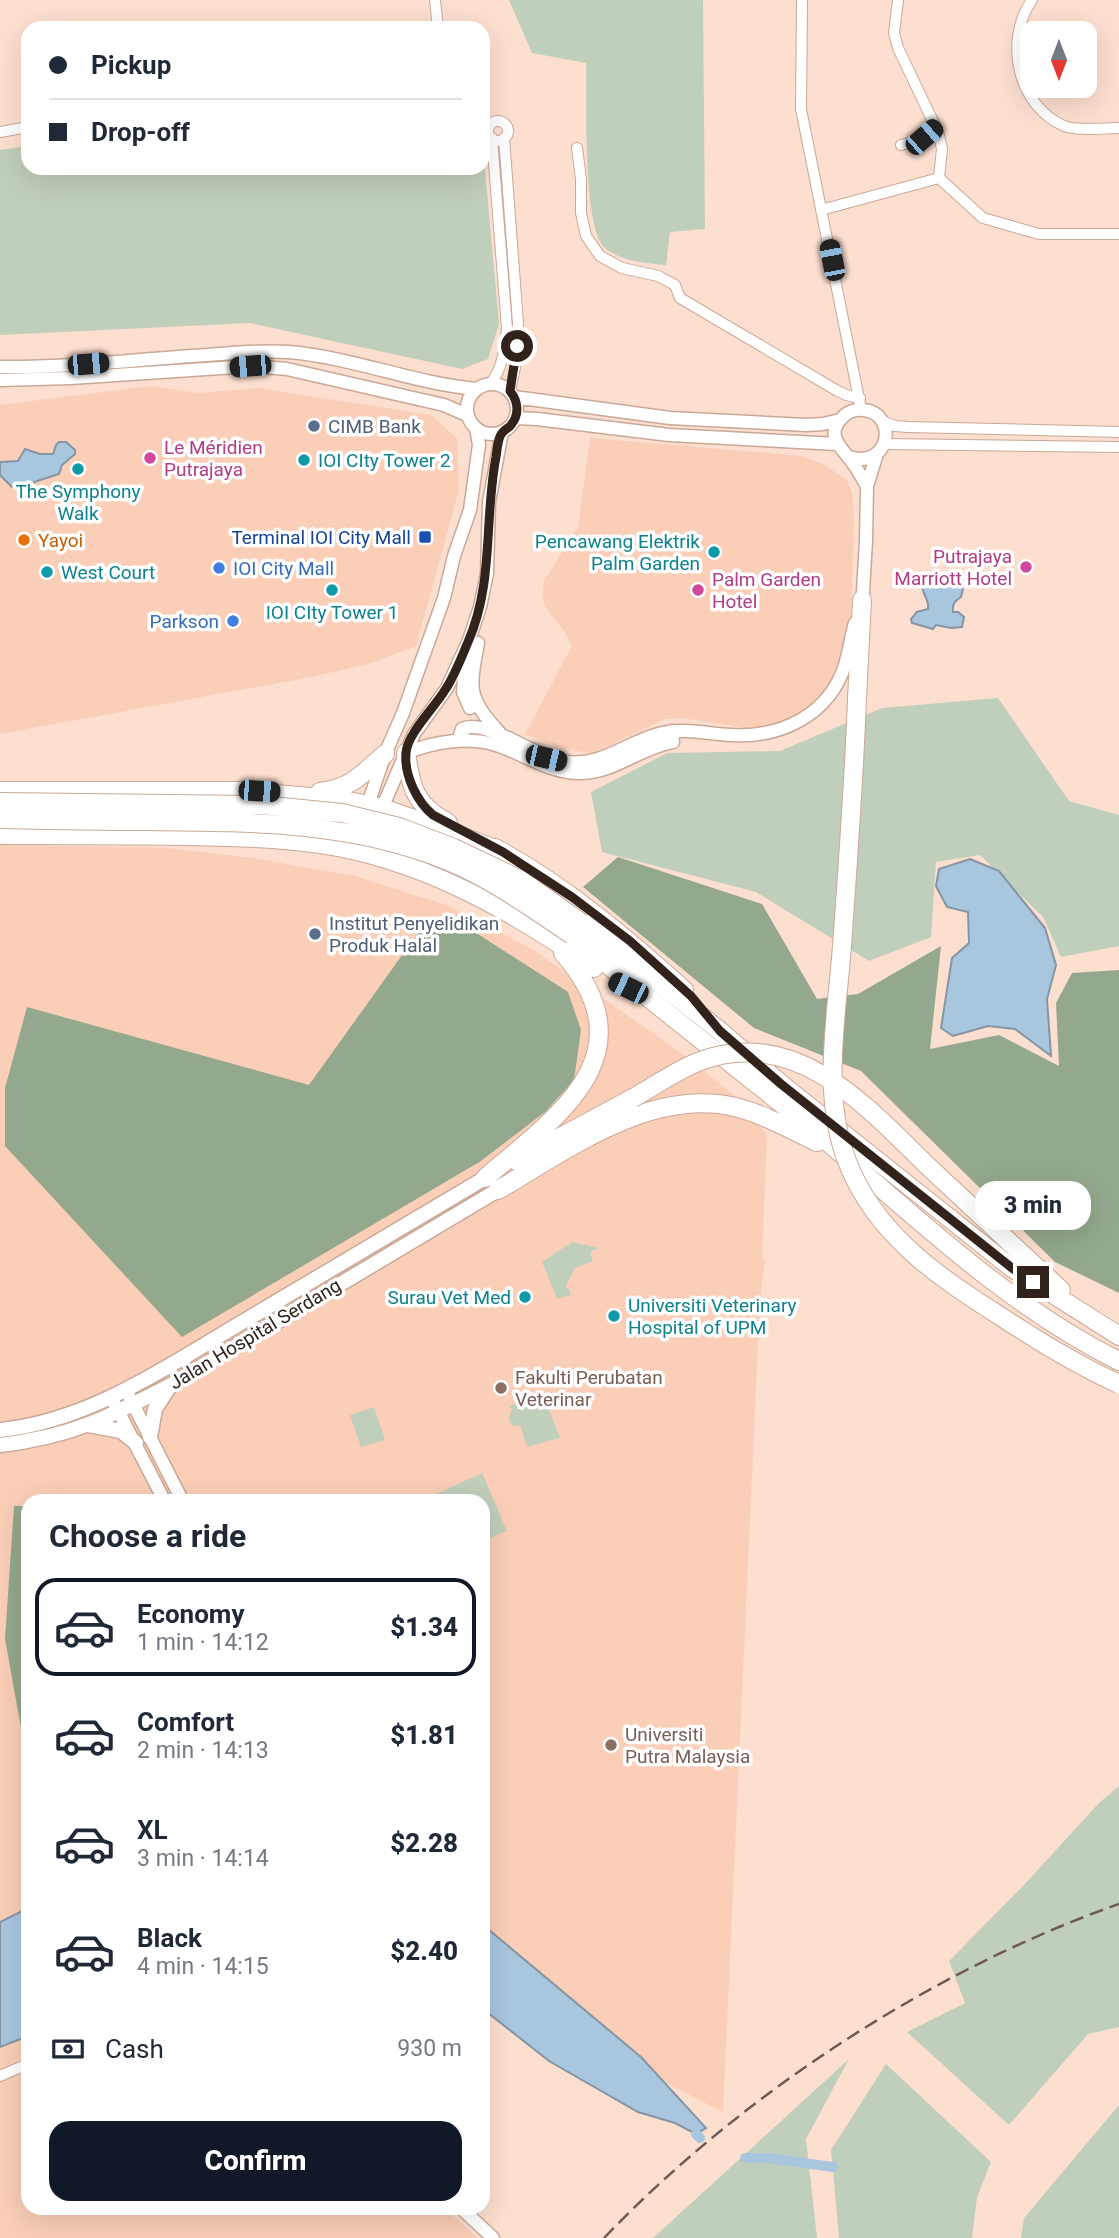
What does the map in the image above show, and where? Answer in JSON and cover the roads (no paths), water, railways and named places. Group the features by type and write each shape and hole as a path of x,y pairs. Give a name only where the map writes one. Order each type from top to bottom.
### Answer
{"highway":[{"path":"862,600 853,792 834,1049 833,1103 847,1161 884,1225 905,1248 942,1279 1053,1350 1119,1384"},
{"path":"406,752 411,782 424,808 503,852 572,897 630,941 691,996 720,1031"},
{"path":"302,795 330,791 354,783 385,754"},
{"path":"0,791 243,791 302,795 375,806 503,852"},
{"path":"0,802 262,806 342,813 400,827 454,848 521,880 577,929 643,995 1010,1294 1097,1350 1119,1361"},
{"path":"0,819 247,821 338,830 394,843 450,862 577,929 720,1031 781,1084 1012,1268 1119,1336"},
{"path":"0,835 242,836 360,852 447,880 547,934 613,981 643,995"},
{"path":"491,1184 571,1101 587,1078 596,1055 598,1020 593,997 576,968 547,934"},
{"path":"491,1184 633,1098 710,1057 734,1052 764,1052 805,1065 845,1089 1095,1322"},
{"path":"491,1184 613,1123 657,1108 698,1104 736,1107 764,1116 836,1151"}],"main road":[{"name":"Jalan Hospital Serdang","path":"0,1445 54,1437 134,1405 171,1385 491,1184"},
{"name":"Jalan Hospital Serdang","path":"0,1430 50,1422 125,1389 491,1184"},
{"path":"150,1437 155,1409 171,1385"},
{"path":"89,1425 121,1431 136,1443"}],"street":[{"path":"435,0 437,21"},
{"path":"802,0 801,109 861,404"},
{"path":"898,0 894,26 898,48 935,127 942,149 939,178"},
{"path":"1032,0 1018,39 1020,77 1036,107 1066,127 1119,128"},
{"path":"476,428 488,434 502,432 512,425 517,411 512,394 518,323 504,138 508,130 503,122 490,124"},
{"path":"901,145 917,141 935,127"},
{"path":"0,132 21,128"},
{"path":"490,136 498,140 504,138"},
{"path":"0,367 36,368 191,356 287,352 361,365 457,387 476,389 490,384 496,377 505,348 507,328 492,138"},
{"path":"578,148 581,212 586,236 600,256 622,268 658,276 675,285 680,298 861,404 882,421 908,427 1119,432"},
{"path":"821,210 939,178"},
{"path":"939,178 984,218 1040,234 1119,234"},
{"path":"0,380 250,366 287,369 444,405 467,415 476,428 479,445 470,510 454,556 444,598 403,713 385,754 375,806 360,852"},
{"path":"490,384 504,387 512,394 601,410 670,418 823,424 840,420"},
{"path":"467,415 468,401 476,389"},
{"path":"861,404 840,420 835,432 837,444 849,457 867,486"},
{"path":"516,418 669,435 837,444"},
{"path":"406,752 434,743 468,741 495,745 545,762 577,764 606,758 658,734 673,737 758,734 794,725 810,715 835,687 845,666 862,600 867,486 881,449 885,428 882,421"},
{"path":"489,730 470,708 463,692 487,574 489,502 502,432"},
{"path":"849,457 867,459 881,449 1119,447"},
{"path":"473,641 473,699 483,716 504,737"},
{"path":"375,806 414,734 447,688 473,641"},
{"path":"468,741 460,735 465,727 489,730 545,762"},
{"path":"125,1389 179,1494"},
{"path":"111,1396 161,1494"},
{"path":"0,2076 21,2067"},
{"path":"469,2215 494,2238"}],"water":[{"path":"59,442 66,442 75,450 75,454 62,465 59,474 19,487 12,487 0,475 0,462 18,461 25,449 40,454 53,454"},
{"path":"930,580 946,584 957,583 963,589 953,609 953,612 964,617 962,627 936,625 933,629 912,623 911,619 917,612 928,609 922,583"},
{"path":"970,859 999,871 1045,928 1056,965 1047,999 1051,1056 1015,1029 988,1026 953,1036 941,1028 952,958 969,943 968,912 947,907 936,886 939,869"},
{"path":"21,1912 21,2039 0,2047 0,1922"},
{"path":"490,1931 641,2057 706,2128 696,2134 675,2123 638,2112 549,2061 490,2015"}],"waterway":[{"path":"696,2134 700,2138"},
{"path":"745,2158 768,2158 833,2167"}],"railway":[{"path":"604,2238 658,2185 716,2135 842,2042 978,1964 1049,1931 1119,1904"}],"place":[{"name":"CIMB Bank","path":"314,426"},
{"name":"Le Méridien Putrajaya","path":"150,458"},
{"name":"IOI CIty Tower 2","path":"304,460"},
{"name":"The Symphony Walk","path":"78,469"},
{"name":"Terminal IOI City Mall","path":"425,537"},
{"name":"Yayoi","path":"24,540"},
{"name":"Pencawang Elektrik Palm Garden","path":"714,552"},
{"name":"Putrajaya Marriott Hotel","path":"1026,567"},
{"name":"IOI City Mall","path":"219,568"},
{"name":"West Court","path":"47,572"},
{"name":"IOI CIty Tower 1","path":"332,590"},
{"name":"Palm Garden Hotel","path":"698,590"},
{"name":"Parkson","path":"233,621"},
{"name":"Institut Penyelidikan Produk Halal","path":"315,934"},
{"name":"Surau Vet Med","path":"525,1297"},
{"name":"Universiti Veterinary Hospital of UPM","path":"614,1316"},
{"name":"Fakulti Perubatan Veterinar","path":"501,1388"},
{"name":"Universiti Putra Malaysia","path":"611,1745"}]}
